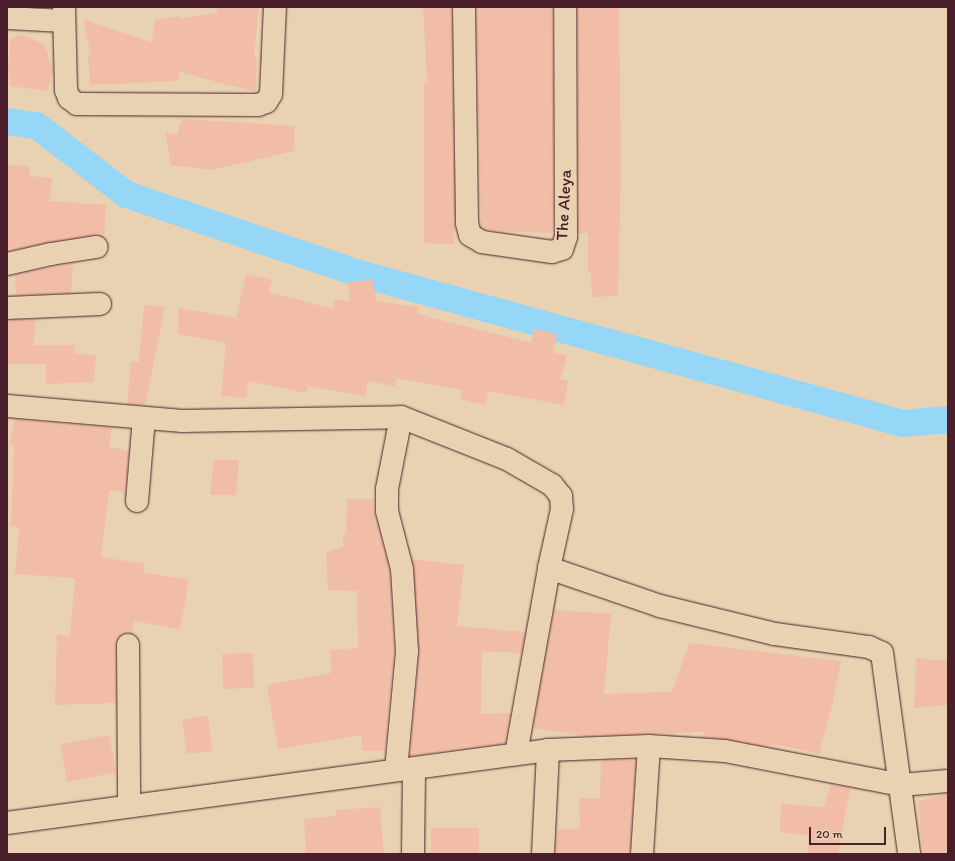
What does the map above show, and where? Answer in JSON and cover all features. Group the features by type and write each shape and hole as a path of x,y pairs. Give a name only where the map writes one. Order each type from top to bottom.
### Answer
{"street":[{"path":"7,18 64,14 66,90 69,98 77,104 258,105 266,102 271,94 275,7"},
{"name":"The Aleya","path":"464,7 467,223 470,234 482,242 552,252 562,249 566,237 565,7"},
{"path":"7,264 51,254 96,247"},
{"path":"7,308 100,304"},
{"path":"7,406 182,421 401,417 507,459 552,485 561,496 562,509 549,568 516,754"},
{"path":"401,417 387,489 387,511 402,570 407,651 405,770 413,854"},
{"path":"137,501 144,418"},
{"path":"549,568 660,606 746,628 876,648 884,657 909,854"},
{"path":"128,645 128,804"},
{"path":"642,854 649,746"},
{"path":"7,823 128,804 405,770 548,750 649,746 725,751 901,785 948,781"},
{"path":"543,854 548,750"}],"building":[{"path":"217,7 259,7 254,55 257,58 256,92 179,72 179,81 90,85 88,55 91,55 83,19 152,42 155,20 180,16 180,19 217,12"},
{"path":"423,7 452,7 456,231 454,231 454,244 424,243 424,83 427,83"},
{"path":"476,7 553,7 553,233 495,231 481,227"},
{"path":"578,7 619,7 621,166 618,296 592,297 591,272 588,272 588,233 578,233"},
{"path":"18,34 44,44 53,70 47,91 10,86 8,70 10,41"},
{"path":"182,119 295,126 294,151 212,170 171,165 165,132 177,135"},
{"path":"7,165 30,166 30,176 52,178 50,201 106,205 104,238 94,235 7,251"},
{"path":"73,263 71,293 16,295 15,275"},
{"path":"246,274 272,280 269,292 333,309 335,299 350,302 348,282 373,280 376,301 419,307 418,314 531,343 534,329 557,334 553,352 567,356 560,379 568,381 564,405 488,391 485,405 460,399 462,390 396,378 395,386 368,381 365,396 308,386 306,393 248,381 246,398 221,396 226,343 178,334 178,308 236,318"},
{"path":"144,305 165,307 145,405 127,404 131,361 139,362"},
{"path":"35,319 34,345 75,345 75,353 96,356 94,382 46,384 46,364 7,364 7,320"},
{"path":"14,419 112,428 109,447 129,451 125,493 109,490 101,557 144,564 143,572 189,580 180,629 134,621 132,634 122,634 117,639 116,703 55,705 57,635 70,636 75,578 15,574 19,527 11,526 14,444 10,444"},
{"path":"214,460 239,460 236,495 210,495"},
{"path":"347,499 374,499 375,514 390,571 394,651 385,751 362,751 361,735 278,749 267,685 331,673 330,650 358,648 357,591 328,590 326,552 344,546 342,535 346,534"},
{"path":"412,559 464,565 457,626 525,632 521,653 482,651 481,714 511,713 505,743 410,756 419,650"},
{"path":"554,610 611,614 604,694 672,692 689,643 841,661 832,706 819,754 780,745 762,746 703,737 704,732 587,736 533,728"},
{"path":"253,653 254,688 223,689 222,654"},
{"path":"916,658 948,661 948,705 914,708"},
{"path":"208,716 212,751 186,754 182,719"},
{"path":"109,735 116,772 67,782 60,745"},
{"path":"636,759 630,854 556,854 557,830 580,828 579,798 600,798 601,760"},
{"path":"831,784 850,788 838,854 808,854 809,836 780,832 781,804 824,807"},
{"path":"948,794 948,854 923,854 918,801"},
{"path":"380,807 384,854 306,854 304,819 336,816 336,810"},
{"path":"431,828 479,828 479,854 431,854"}],"waterway":[{"path":"7,121 36,125 126,194 355,272 903,423 948,419"}]}
